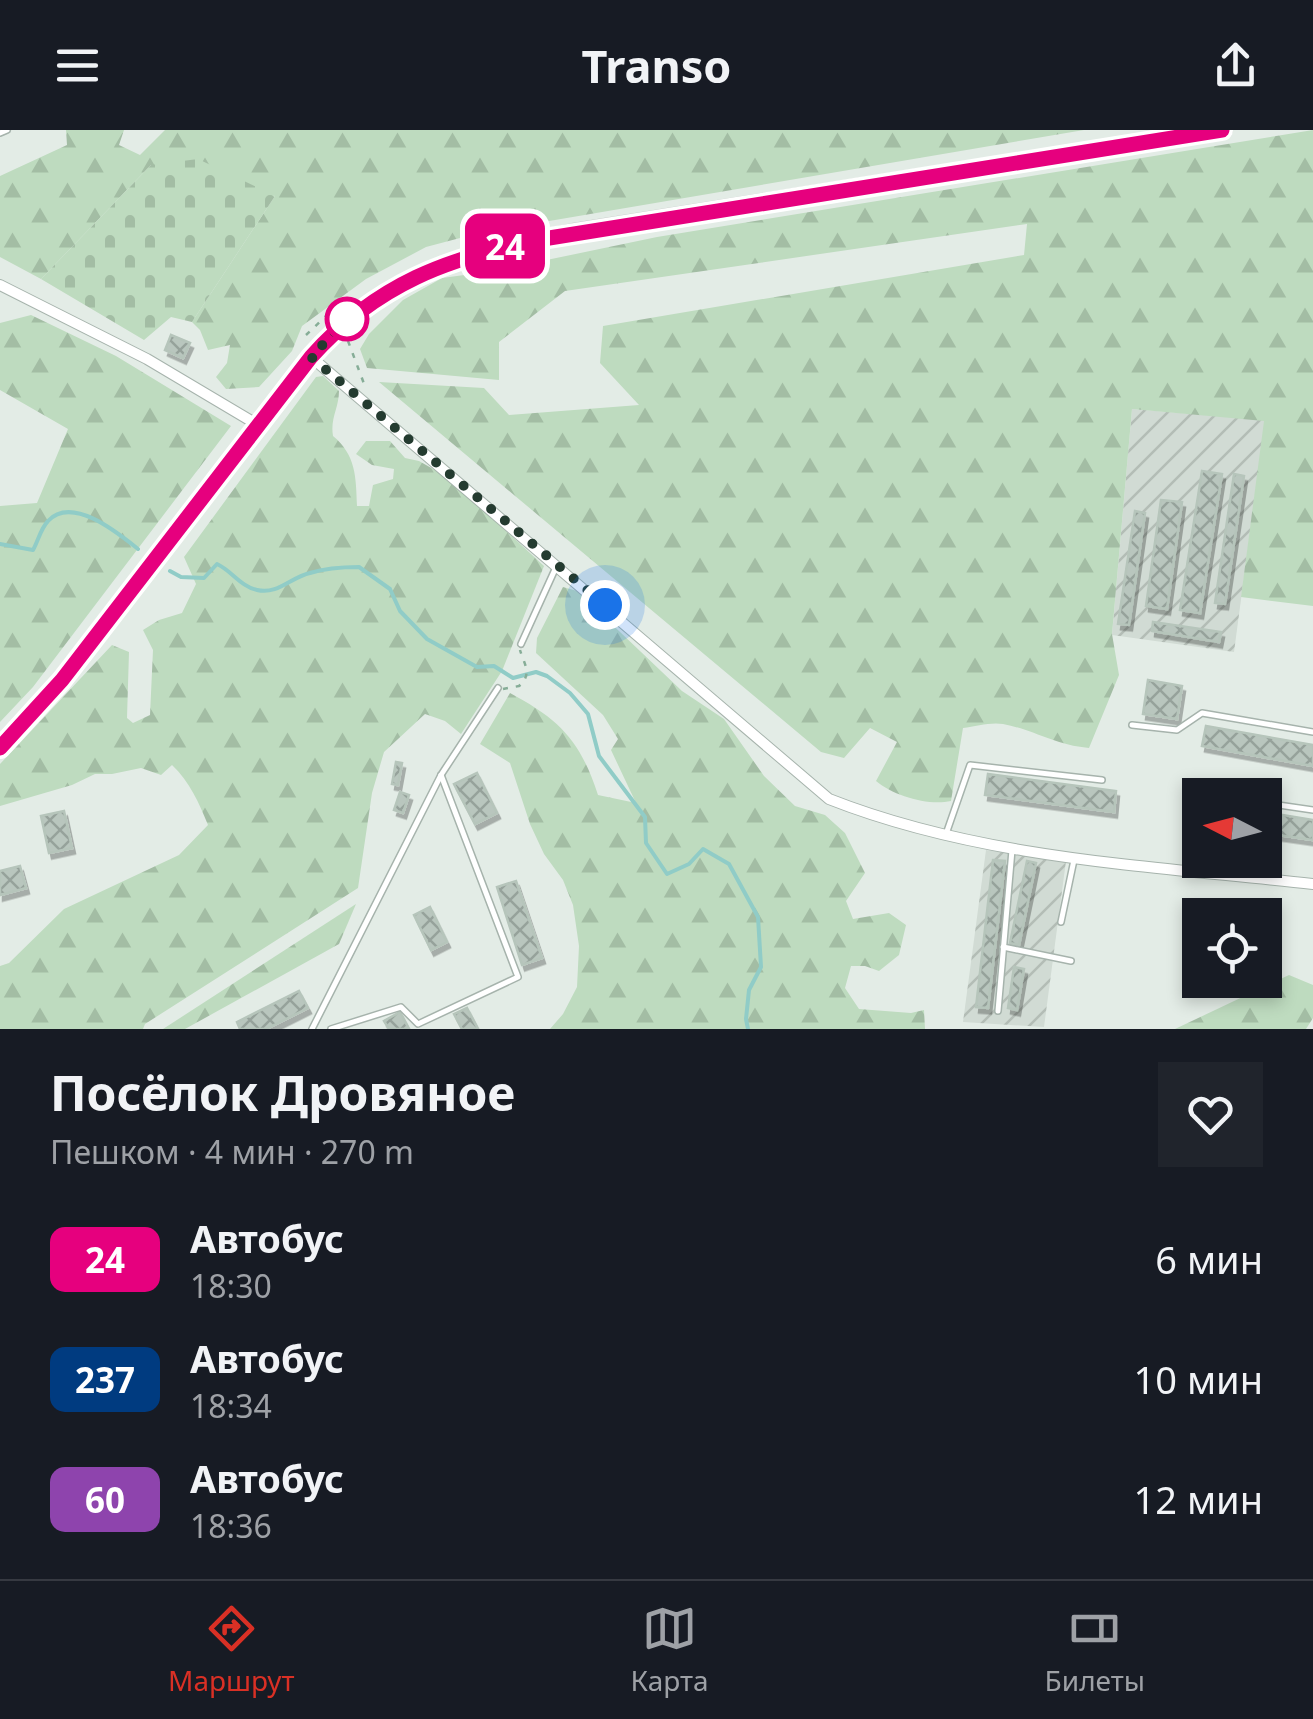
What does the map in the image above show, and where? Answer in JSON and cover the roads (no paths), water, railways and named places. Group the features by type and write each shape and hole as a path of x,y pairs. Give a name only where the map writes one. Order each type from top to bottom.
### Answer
{"highway":[{"path":"0,748 62,680 311,357 337,328 397,285 484,250 1223,130"}],"street":[{"path":"0,285 147,359 258,425"},
{"path":"311,357 829,799 866,813 1012,848 1313,884"}],"lane":[{"path":"520,644 557,565"},
{"path":"312,1029 440,775 498,688"},
{"path":"1132,725 1177,730 1202,713 1313,732"},
{"path":"946,834 970,765 1102,780"},
{"path":"318,1016 330,1029 401,1007 418,1024 518,977 440,775"},
{"path":"1282,805 1313,810"},
{"path":"998,1012 1012,848"},
{"path":"1061,922 1075,857"},
{"path":"1003,948 1071,961"}],"waterway":[{"path":"0,544 33,550 48,521 69,512 95,519 138,549"},
{"path":"170,571 181,577 204,578 217,564 246,585 265,591 316,571 359,567 390,589 400,611 427,639 477,667 494,666 513,678 536,672 570,693 588,714 599,756 645,817 646,843 667,874 689,864 703,849 729,864 758,917 761,967 749,990 748,1029"}]}
